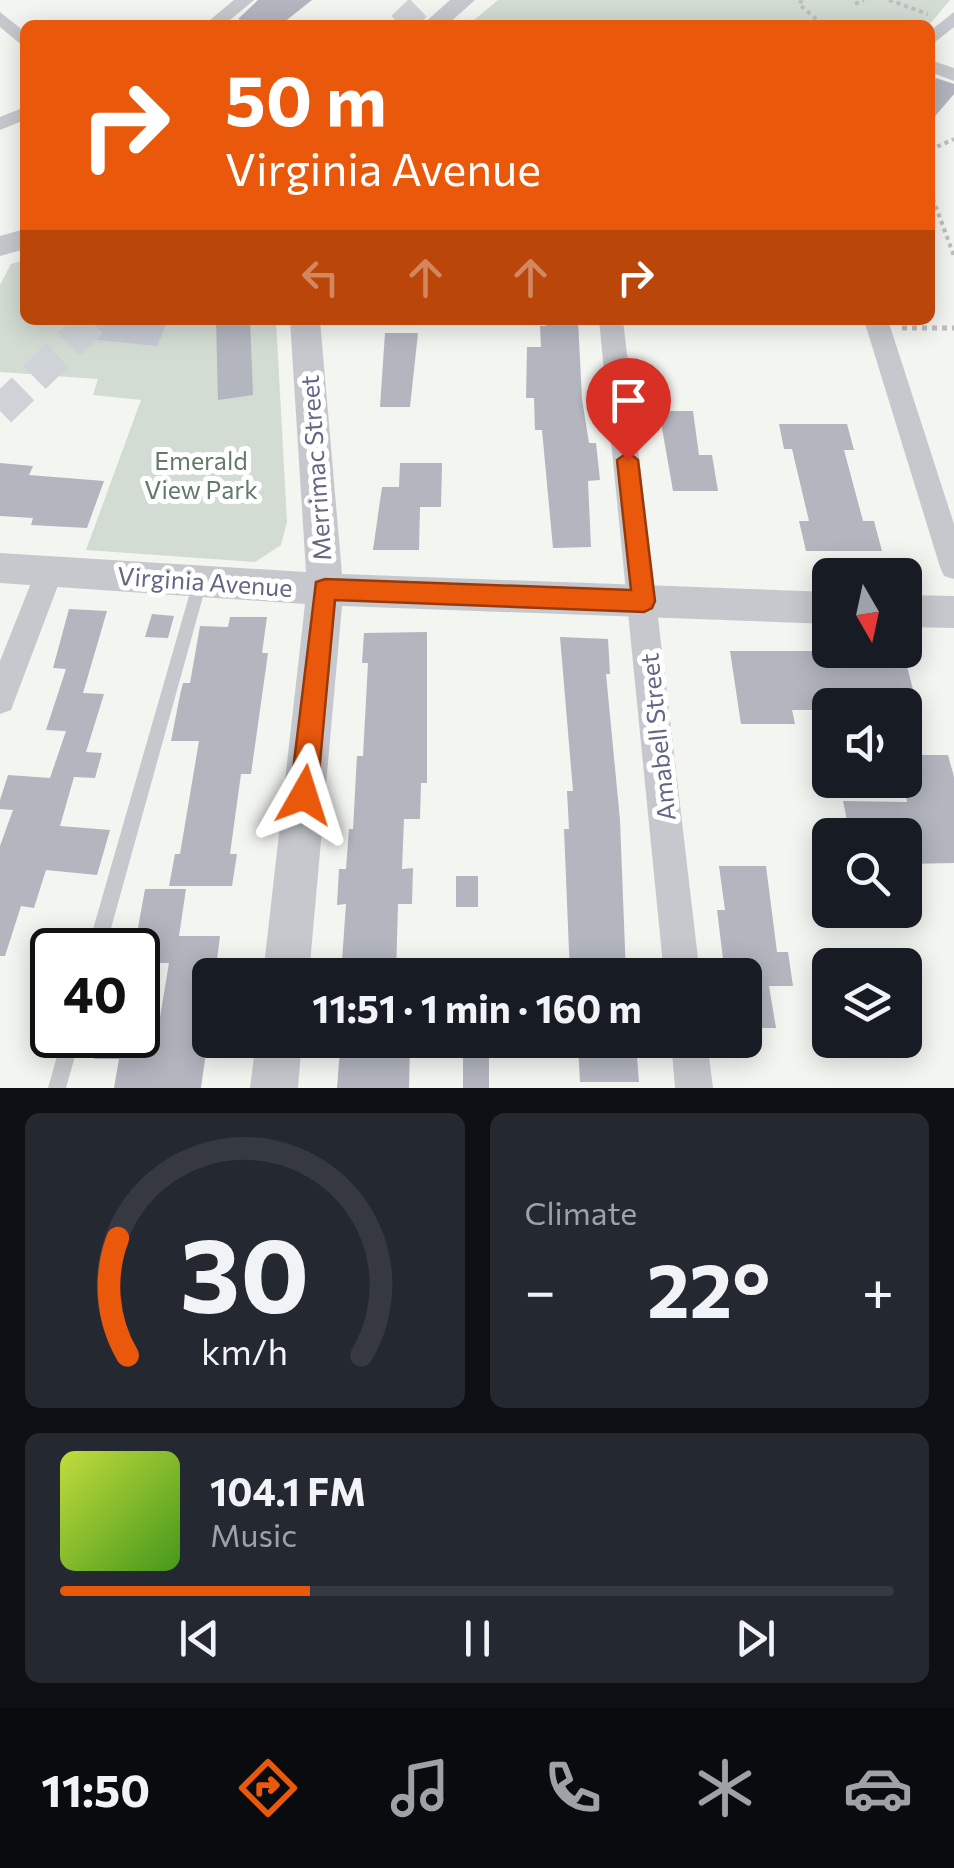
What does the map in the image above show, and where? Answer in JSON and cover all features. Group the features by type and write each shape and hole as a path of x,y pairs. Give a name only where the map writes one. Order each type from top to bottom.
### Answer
{"street":[{"path":"218,20 244,0"},
{"path":"439,20 464,0"},
{"path":"0,16 20,37"},
{"name":"Merrimac Street","path":"288,958 325,589 305,325"},
{"name":"Amabell Street","path":"613,325 680,958"},
{"path":"877,325 954,567"},
{"name":"Virginia Avenue","path":"0,568 325,589 812,607"},
{"path":"0,700 49,572"},
{"path":"922,611 954,612"},
{"path":"274,1088 277,1058"},
{"path":"691,1058 694,1088"}],"lane":[{"path":"102,928 200,582"},
{"path":"57,1088 65,1058"}],"path":[{"path":"802,0 799,4 817,20"},
{"path":"855,4 864,0"},
{"path":"889,0 951,20"},
{"path":"893,10 904,6"},
{"path":"935,205 954,256"},
{"path":"896,325 954,328"}],"green space":[{"path":"498,0 950,0 933,20 474,20"},
{"name":"Emerald View Park","path":"20,261 20,325 276,325 287,522 281,545 255,562 86,550 141,400 93,395 98,379 0,372 0,285 11,264"}],"shaded area":[{"path":"84,325 166,325 157,346 78,338"}],"building":[{"path":"258,0 312,0 287,20 238,19"},
{"path":"935,79 954,84 954,94 935,116"},
{"path":"216,325 250,325 253,395 218,400"},
{"path":"578,325 582,399 589,443 596,443 600,480 588,481 591,547 553,548 542,430 535,430 534,398 526,398 527,347 541,347 540,326"},
{"path":"385,333 418,333 410,407 380,407"},
{"path":"659,411 693,411 699,455 712,455 718,491 673,491"},
{"path":"779,424 847,424 854,450 844,450 863,521 874,521 882,551 806,551 799,521 809,521 792,449 784,449"},
{"path":"0,463 33,466 29,475 104,481 87,528 31,525 33,518 0,516"},
{"path":"400,463 442,463 441,507 420,507 419,550 373,550 382,487 399,487"},
{"path":"69,609 107,611 83,693 104,694 86,752 102,753 95,778 74,777 60,826 110,830 97,875 46,870 34,908 21,906 5,956 0,956 0,846 13,810 0,809 0,800 8,775 50,778 66,731 46,730 66,669 53,668"},
{"path":"152,614 174,616 168,638 145,637"},
{"path":"230,617 267,617 262,653 268,653 251,774 241,774 230,854 237,854 232,886 169,886 175,854 180,854 199,741 171,741 180,695 183,683 190,683 200,626 228,627"},
{"path":"427,632 427,783 421,783 420,819 404,819 402,869 413,868 412,904 398,904 396,958 342,958 346,904 337,905 339,869 346,869 349,829 353,829 357,756 363,756 368,663 362,663 364,633"},
{"path":"560,637 608,639 610,674 606,674 620,820 625,958 569,958 564,829 569,829 567,791 573,791"},
{"path":"730,651 812,651 812,668 907,668 913,688 812,688 812,710 792,710 795,724 741,724"},
{"path":"922,755 948,755 954,777 954,863 922,864 922,818 846,818 843,801 907,802 906,798 922,798"},
{"path":"719,866 766,866 777,952 788,952 793,986 769,986 776,1028 762,1028 762,958 723,958 717,910 725,910"},
{"path":"456,876 478,876 478,907 456,907"},
{"path":"145,889 186,889 179,936 220,936 217,958 192,958 192,1058 205,1058 201,1088 114,1088 119,1059 94,1059 160,1058 160,1017 169,963 160,963 160,928 138,928"},
{"path":"339,1058 410,1058 409,1088 337,1088"},
{"path":"463,1058 489,1058 489,1088 463,1088"},
{"path":"579,1058 637,1058 639,1082 580,1082"}],"tunnel":[{"path":"405,20 426,0"},
{"path":"0,411 89,325"}],"route":[{"path":"304,795 325,589 644,601 628,460"}]}
